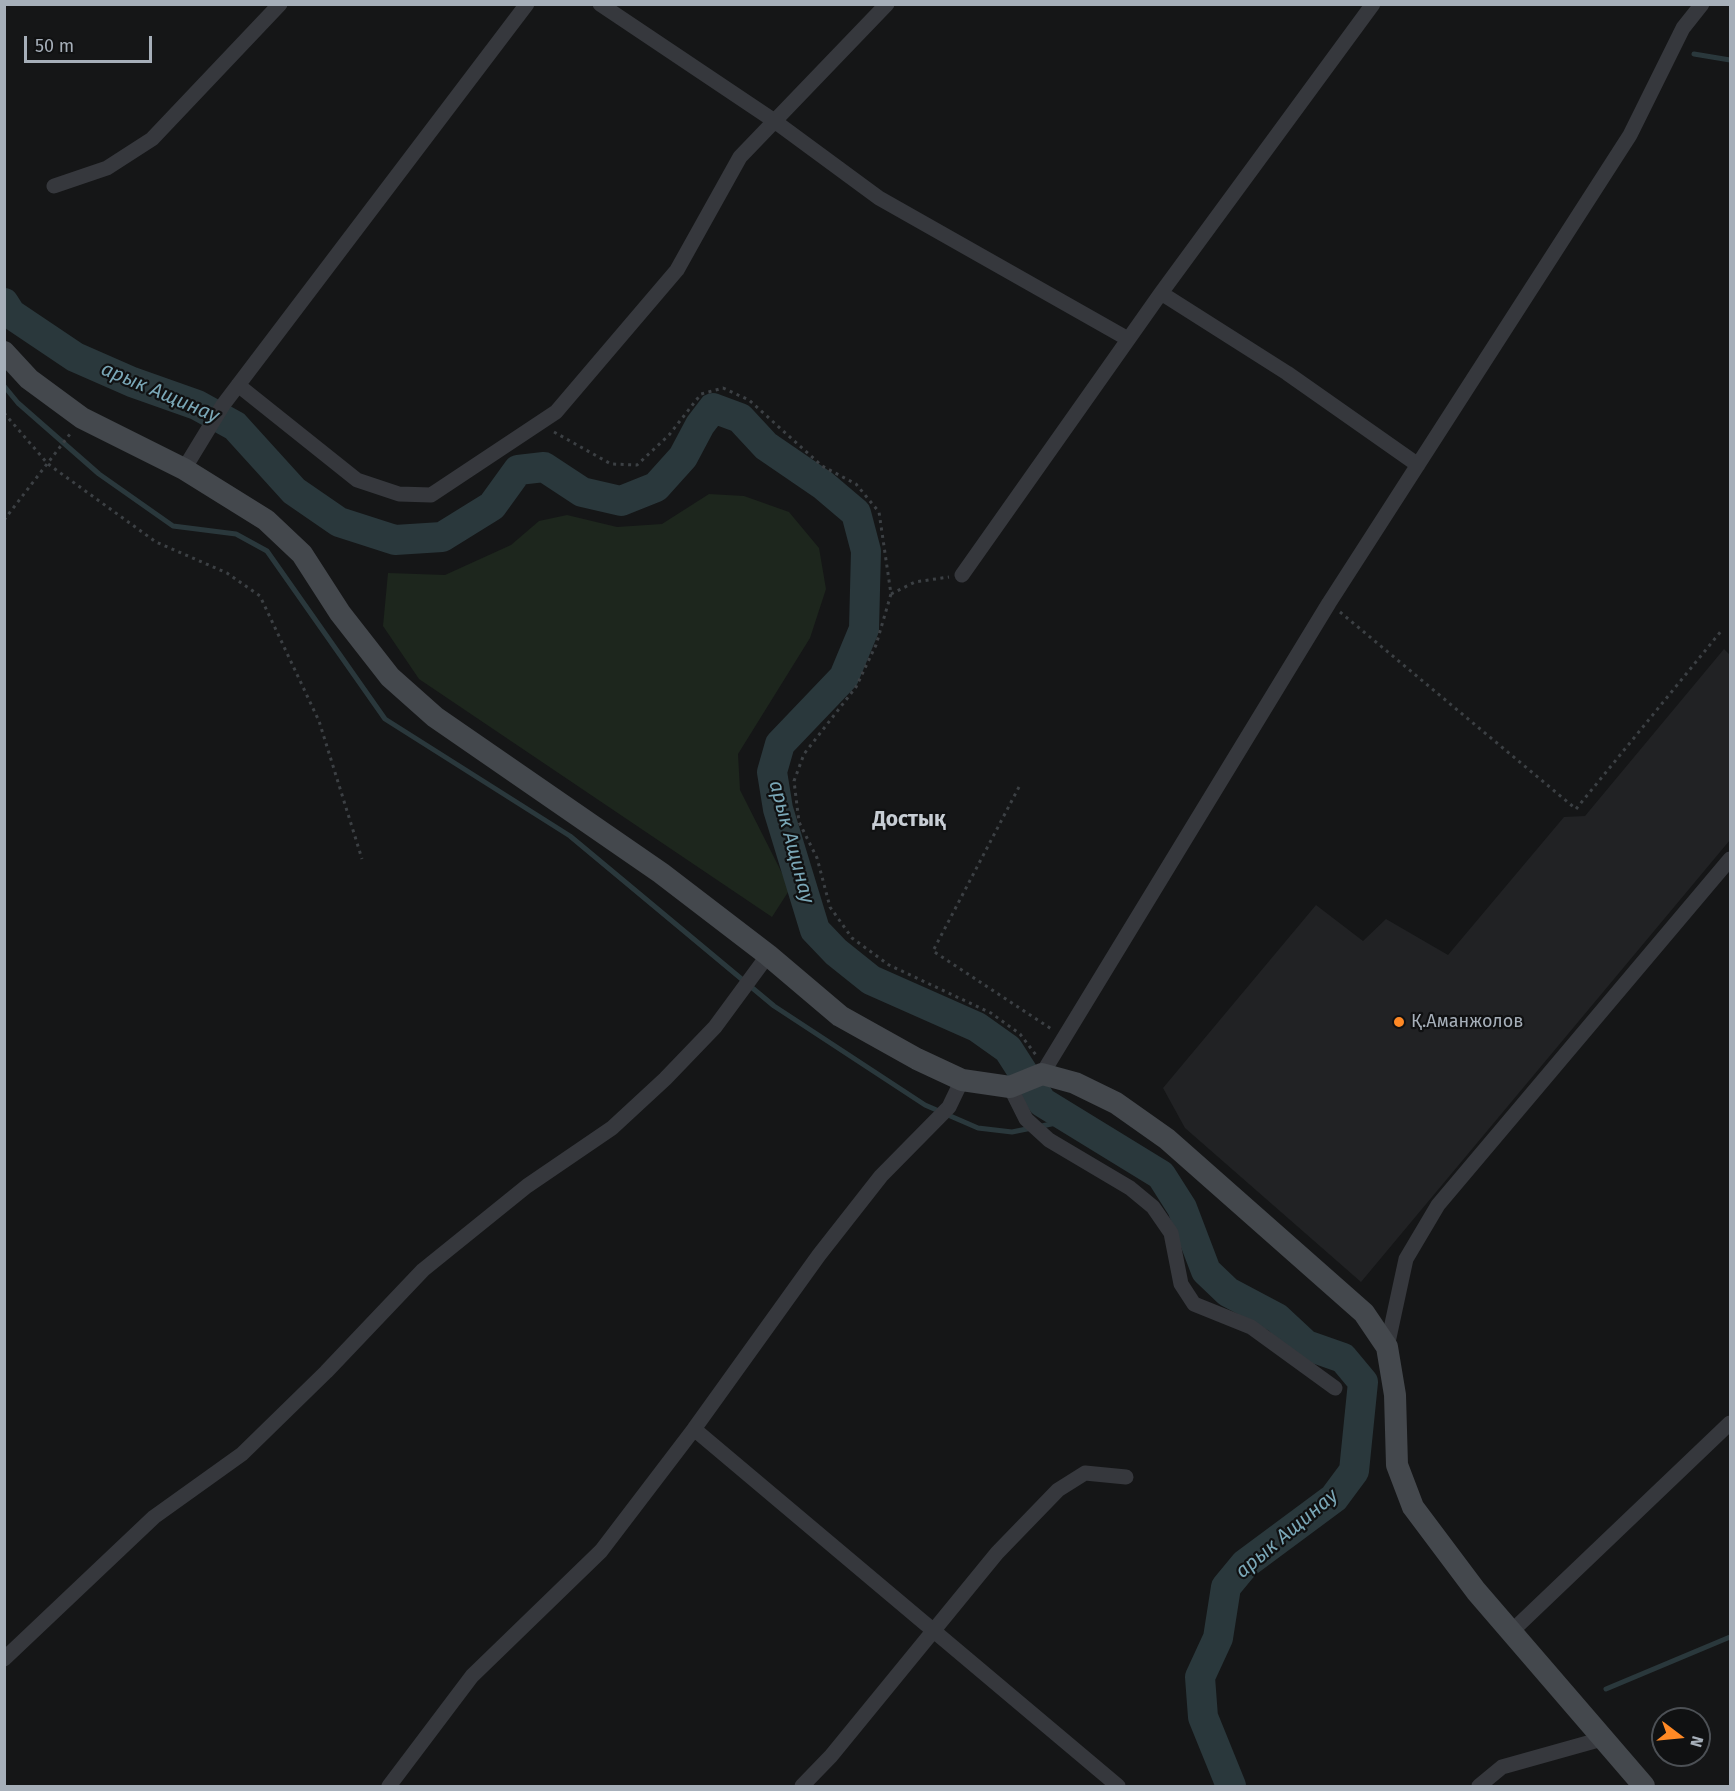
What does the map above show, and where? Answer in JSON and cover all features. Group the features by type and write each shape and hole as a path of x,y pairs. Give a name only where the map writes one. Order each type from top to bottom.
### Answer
{"main road":[{"path":"4,352 29,379 82,418 184,469 266,520 302,554 340,613 390,677 435,717 661,873 768,955 840,1016 917,1059 962,1080 1010,1087 1042,1074 1075,1083 1116,1103 1167,1139 1364,1313 1387,1347 1395,1395 1397,1465 1413,1507 1476,1591 1644,1786"}],"street":[{"path":"54,186 106,168 152,140 280,4"},
{"path":"184,469 222,405 527,4"},
{"path":"600,4 773,120 879,198 1128,339"},
{"path":"238,385 357,480 399,494 431,495 556,412 677,270 740,157 773,120 887,4"},
{"path":"962,574 1161,293 1373,4"},
{"path":"1042,1074 1329,603 1630,135 1683,28 1702,4"},
{"path":"1161,293 1287,374 1418,465"},
{"path":"1387,1347 1406,1259 1438,1205 1731,859"},
{"path":"4,1659 154,1517 243,1454 423,1270 527,1186 612,1128 665,1079 715,1027 768,955"},
{"path":"389,1786 472,1676 601,1551 694,1429 819,1255 881,1176 949,1107 962,1080"},
{"path":"1010,1087 1026,1119 1049,1140 1130,1188 1153,1208 1171,1233 1181,1284 1194,1304 1251,1326 1335,1388"},
{"path":"1511,1632 1731,1423"},
{"path":"694,1429 1118,1786"},
{"path":"802,1786 831,1756 997,1553 1058,1490 1085,1473 1126,1477"},
{"path":"1479,1786 1502,1767 1602,1739"}],"path":[{"path":"539,423 611,464 638,465 669,435 701,394 723,388 749,400 822,466 856,484 879,512 891,594 876,645 856,687 804,754 794,781 799,822 817,858 830,907 852,938 890,965 991,1013 1011,1027 1034,1050 1042,1074"},
{"path":"4,413 48,464 156,542 227,573 260,596 319,721 362,859"},
{"path":"4,520 82,418"},
{"path":"891,594 915,582 962,574"},
{"path":"1329,603 1576,809 1722,630"},
{"path":"1019,787 933,951 1064,1037"}],"shaded area":[{"path":"709,494 744,496 789,512 819,548 826,589 810,638 738,754 740,790 790,889 772,917 419,679 383,626 388,573 445,575 511,545 539,521 567,515 617,527 662,524"},
{"name":"Қ.Аманжолов","path":"1724,649 1730,655 1730,840 1361,1282 1185,1128 1163,1088 1316,905 1363,941 1386,919 1448,955 1564,817 1585,816"}],"waterway":[{"path":"1694,54 1730,60"},
{"name":"арык Ащинау","path":"4,303 11,314 75,357 132,382 197,405 235,426 294,491 339,522 395,540 442,537 492,506 518,470 544,467 582,492 621,501 656,487 683,457 700,425 713,408 740,418 766,446 823,485 856,513 866,551 864,629 844,677 780,744 772,772 778,809 815,930 836,952 871,980 977,1027 1008,1049 1042,1102 1161,1175 1182,1208 1206,1271 1228,1292 1277,1318 1306,1345 1343,1358 1363,1382 1354,1471 1334,1498 1245,1564 1226,1587 1218,1638 1200,1677 1203,1717 1231,1786"},
{"path":"4,386 18,403 99,474 173,526 236,534 267,551 385,719 570,836 774,1006 925,1105 978,1128 1012,1132 1071,1120"},
{"path":"1606,1689 1730,1637"}],"place":[{"name":"Қ.Аманжолов","path":"1399,1022"}],"district":[{"name":"Достық","path":"909,820"}]}
